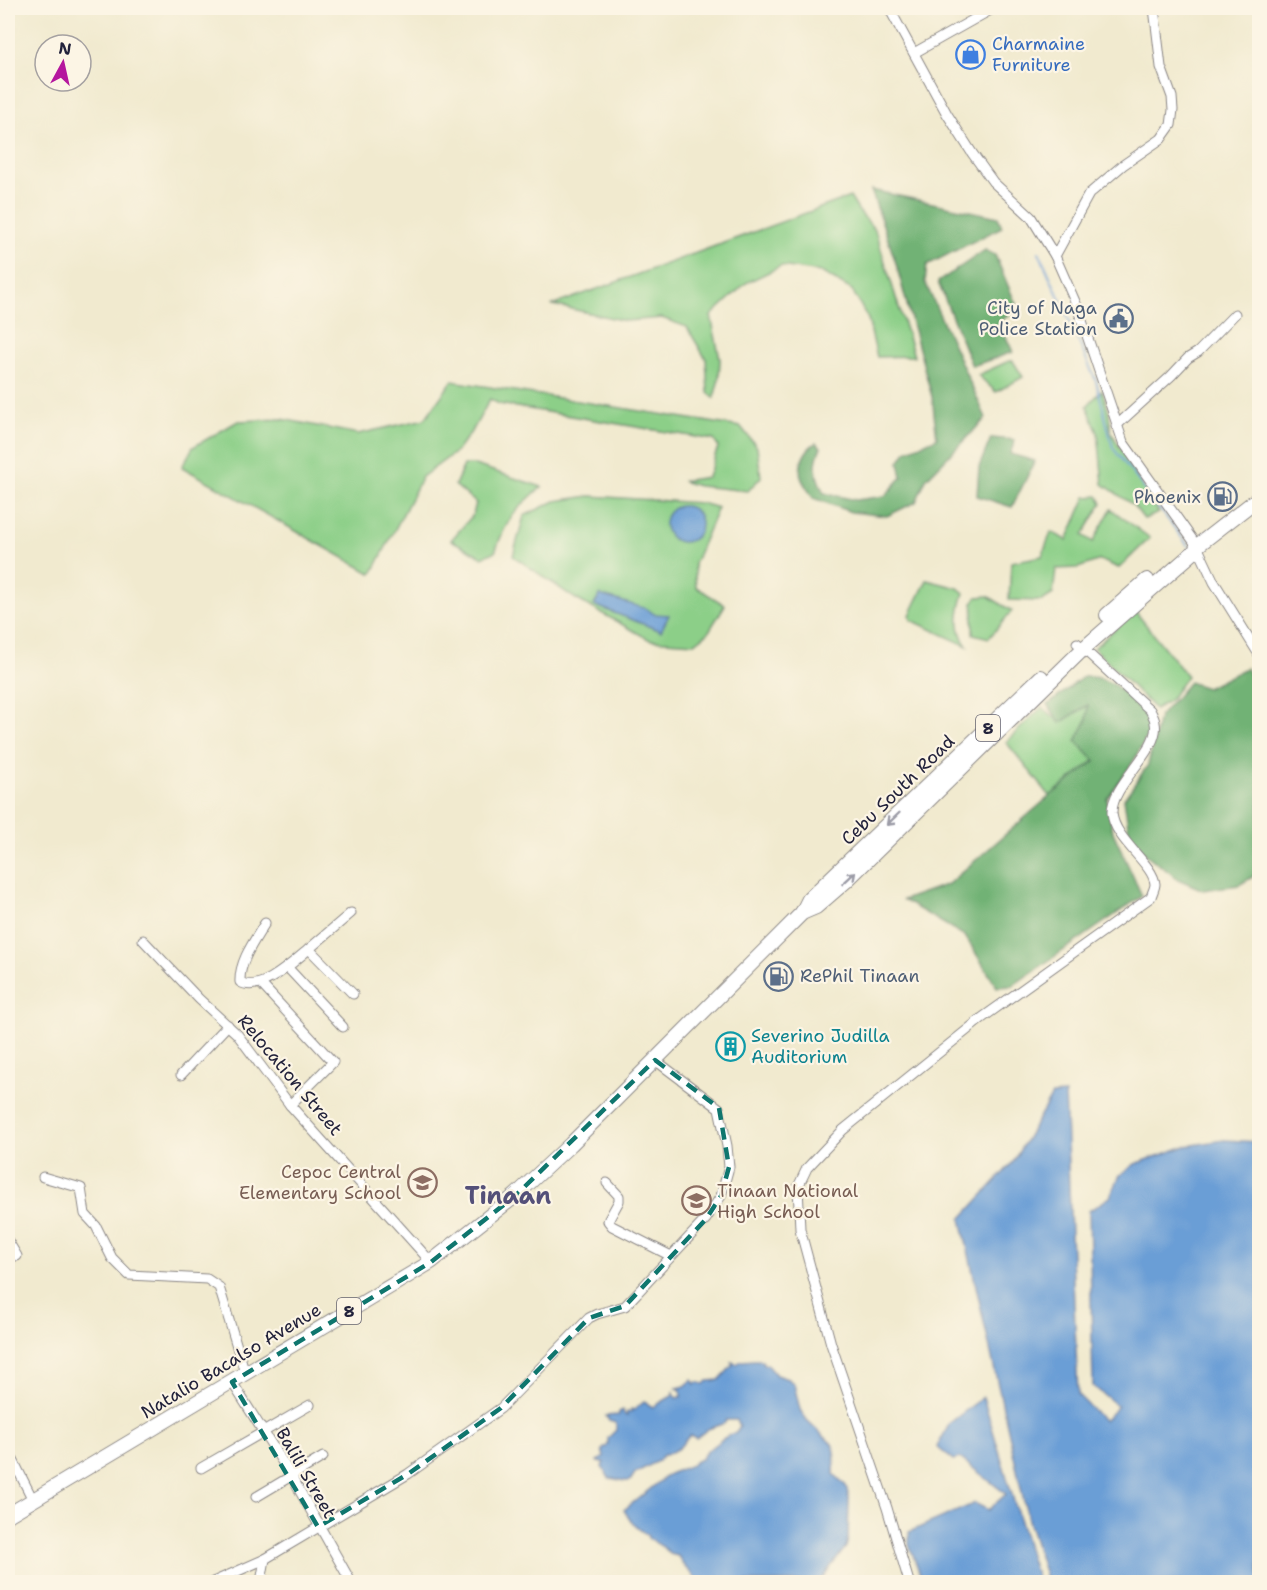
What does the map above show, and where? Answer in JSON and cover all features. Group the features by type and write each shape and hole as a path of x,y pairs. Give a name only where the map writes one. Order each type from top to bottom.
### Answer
{"highway":[{"name":"Cebu South Road","path":"655,1060 802,913 809,899 1080,646 1126,598 1260,497"},
{"name":"Natalio Bacalso Avenue","path":"8,1515 431,1262 521,1190 655,1060"}],"street":[{"path":"889,8 947,114 972,153 993,182 1031,217 1055,256 1077,306 1123,442 1260,656"},
{"path":"914,53 994,8"},
{"path":"1055,256 1089,194 1123,165 1161,139 1171,125 1172,97 1161,67 1154,8"},
{"path":"1116,426 1188,358 1207,344 1235,314"},
{"path":"909,1582 831,1344 800,1229 798,1187 807,1168 843,1130 982,1018 1151,897 1155,885 1152,875 1126,843 1112,815 1114,800 1154,738 1156,724 1150,710 1080,646"},
{"path":"265,923 240,973 240,982 247,986 261,984 287,967 351,913"},
{"name":"Relocation Street","path":"143,940 199,999 228,1025 290,1105 431,1262"},
{"path":"309,949 353,994"},
{"path":"287,967 343,1027"},
{"path":"261,984 333,1062 290,1105"},
{"path":"181,1075 228,1025"},
{"path":"213,1582 265,1559 408,1474 501,1408 589,1318 625,1306 706,1219 721,1196 729,1167 728,1146 719,1108 655,1060"},
{"path":"43,1177 81,1188 85,1214 96,1226 112,1258 129,1275 207,1279 219,1287 245,1373"},
{"path":"607,1183 619,1196 619,1201 608,1221 612,1226 671,1256"},
{"path":"8,1241 17,1256"},
{"name":"Balili Street","path":"232,1382 292,1477 318,1527 351,1582"},
{"path":"201,1468 310,1405"},
{"path":"8,1450 33,1500"},
{"path":"256,1497 324,1457"},
{"path":"261,1582 265,1559"}],"highlighted area":[{"path":"655,1060 719,1108 729,1167 721,1196 706,1219 625,1306 589,1318 501,1408 408,1474 318,1527 232,1382 431,1262 515,1196"}],"green space":[{"path":"871,190 998,217 1002,227 927,265 925,282 986,418 926,479 916,502 887,516 851,512 813,498 800,472 803,457 816,443 821,447 816,470 824,493 856,500 885,496 902,477 899,462 906,451 937,438 932,397 895,260"},
{"path":"850,197 875,230 914,356 877,357 868,319 852,290 821,272 781,266 746,283 711,316 720,359 719,379 714,398 708,393 706,359 687,327 662,318 626,321 553,305"},
{"path":"985,250 995,255 1018,309 999,322 1013,352 972,366 938,282"},
{"path":"1013,361 1023,377 996,392 978,375"},
{"path":"452,381 741,427 757,447 761,477 748,491 698,486 682,481 708,477 718,447 714,440 499,404 490,399 474,428 457,451 422,477 372,574 182,467 193,447 238,421 282,419 358,434 425,419"},
{"path":"1102,390 1109,412 1111,432 1159,513 1144,519 1133,505 1103,484 1098,433 1087,406"},
{"path":"991,438 1015,440 1010,454 1035,461 1012,507 977,496 979,467"},
{"path":"464,465 475,465 542,487 513,515 503,531 495,552 482,557 451,540 473,515 476,503 455,485"},
{"path":"590,496 701,503 718,508 694,564 696,587 725,605 708,633 695,643 650,640 576,599 513,556 524,516 555,501"},
{"path":"1098,496 1102,503 1083,535 1093,542 1111,509 1150,538 1119,568 1100,560 1078,568 1056,569 1053,594 1042,601 1009,600 1011,562 1042,556 1051,532 1067,540 1086,497"},
{"path":"927,580 958,588 964,593 960,607 959,627 967,646 911,620 910,615"},
{"path":"988,596 1012,611 989,638 973,634 973,603 977,597"},
{"path":"1135,611 1187,676 1170,700 1155,709 1094,648"},
{"path":"1246,668 1259,692 1259,873 1239,885 1203,890 1178,879 1139,849 1129,832 1124,799 1148,765 1159,717 1189,682 1207,688"},
{"path":"1084,676 1099,678 1113,684 1143,709 1152,728 1133,762 1107,799 1113,832 1142,896 1012,986 997,987 965,936 903,900 948,884 1050,796 1095,761 1076,741 1087,720 1088,705 1060,723 1048,705"},
{"path":"1089,705 1087,720 1076,741 1095,760 1050,796 1006,742 1042,707 1060,722"}],"water":[{"path":"683,506 696,511 701,524 696,537 683,542 670,537 665,524 670,511"},
{"path":"600,595 647,609 654,614 669,615 661,631 594,605"},
{"path":"1065,1094 1078,1395 1104,1421 1118,1406 1093,1386 1089,1211 1110,1197 1120,1175 1135,1164 1186,1146 1224,1140 1259,1142 1259,1582 1047,1582 1029,1524 961,1219 1013,1162 1052,1095"},
{"path":"762,1360 764,1365 767,1364 776,1375 794,1384 800,1410 832,1444 835,1451 834,1474 846,1486 849,1498 846,1547 819,1582 700,1582 684,1566 678,1556 670,1554 636,1527 624,1510 669,1474 692,1465 717,1443 736,1432 740,1426 737,1420 726,1420 725,1423 708,1429 696,1438 690,1435 679,1448 663,1455 658,1461 635,1473 630,1481 624,1481 609,1478 602,1467 604,1462 598,1461 604,1457 602,1450 608,1445 608,1438 616,1430 616,1423 609,1421 606,1416 619,1415 619,1412 623,1410 627,1416 627,1412 631,1412 631,1409 634,1410 644,1402 653,1407 672,1396 673,1392 676,1398 681,1397 681,1390 677,1388 685,1386 692,1380 695,1384 697,1382 704,1384 708,1381 719,1380 733,1365 732,1362 737,1364 741,1361"},
{"path":"983,1397 1038,1582 923,1582 909,1544 909,1532 975,1503 988,1510 1006,1494 960,1458 953,1460 937,1447 950,1423"}],"waterway":[{"path":"1039,252 1096,381 1113,448 1190,548"},
{"path":"1256,658 1260,664"}],"place":[{"name":"Charmaine Furniture","path":"971,54"},
{"name":"City of Naga Police Station","path":"1118,318"},
{"name":"Phoenix","path":"1222,497"},
{"name":"RePhil Tinaan","path":"779,976"},
{"name":"Severino Judilla Auditorium","path":"730,1046"},
{"name":"Cepoc Central Elementary School","path":"422,1182"},
{"name":"Tinaan National High School","path":"696,1201"}],"district":[{"name":"Tinaan","path":"508,1196"}]}
